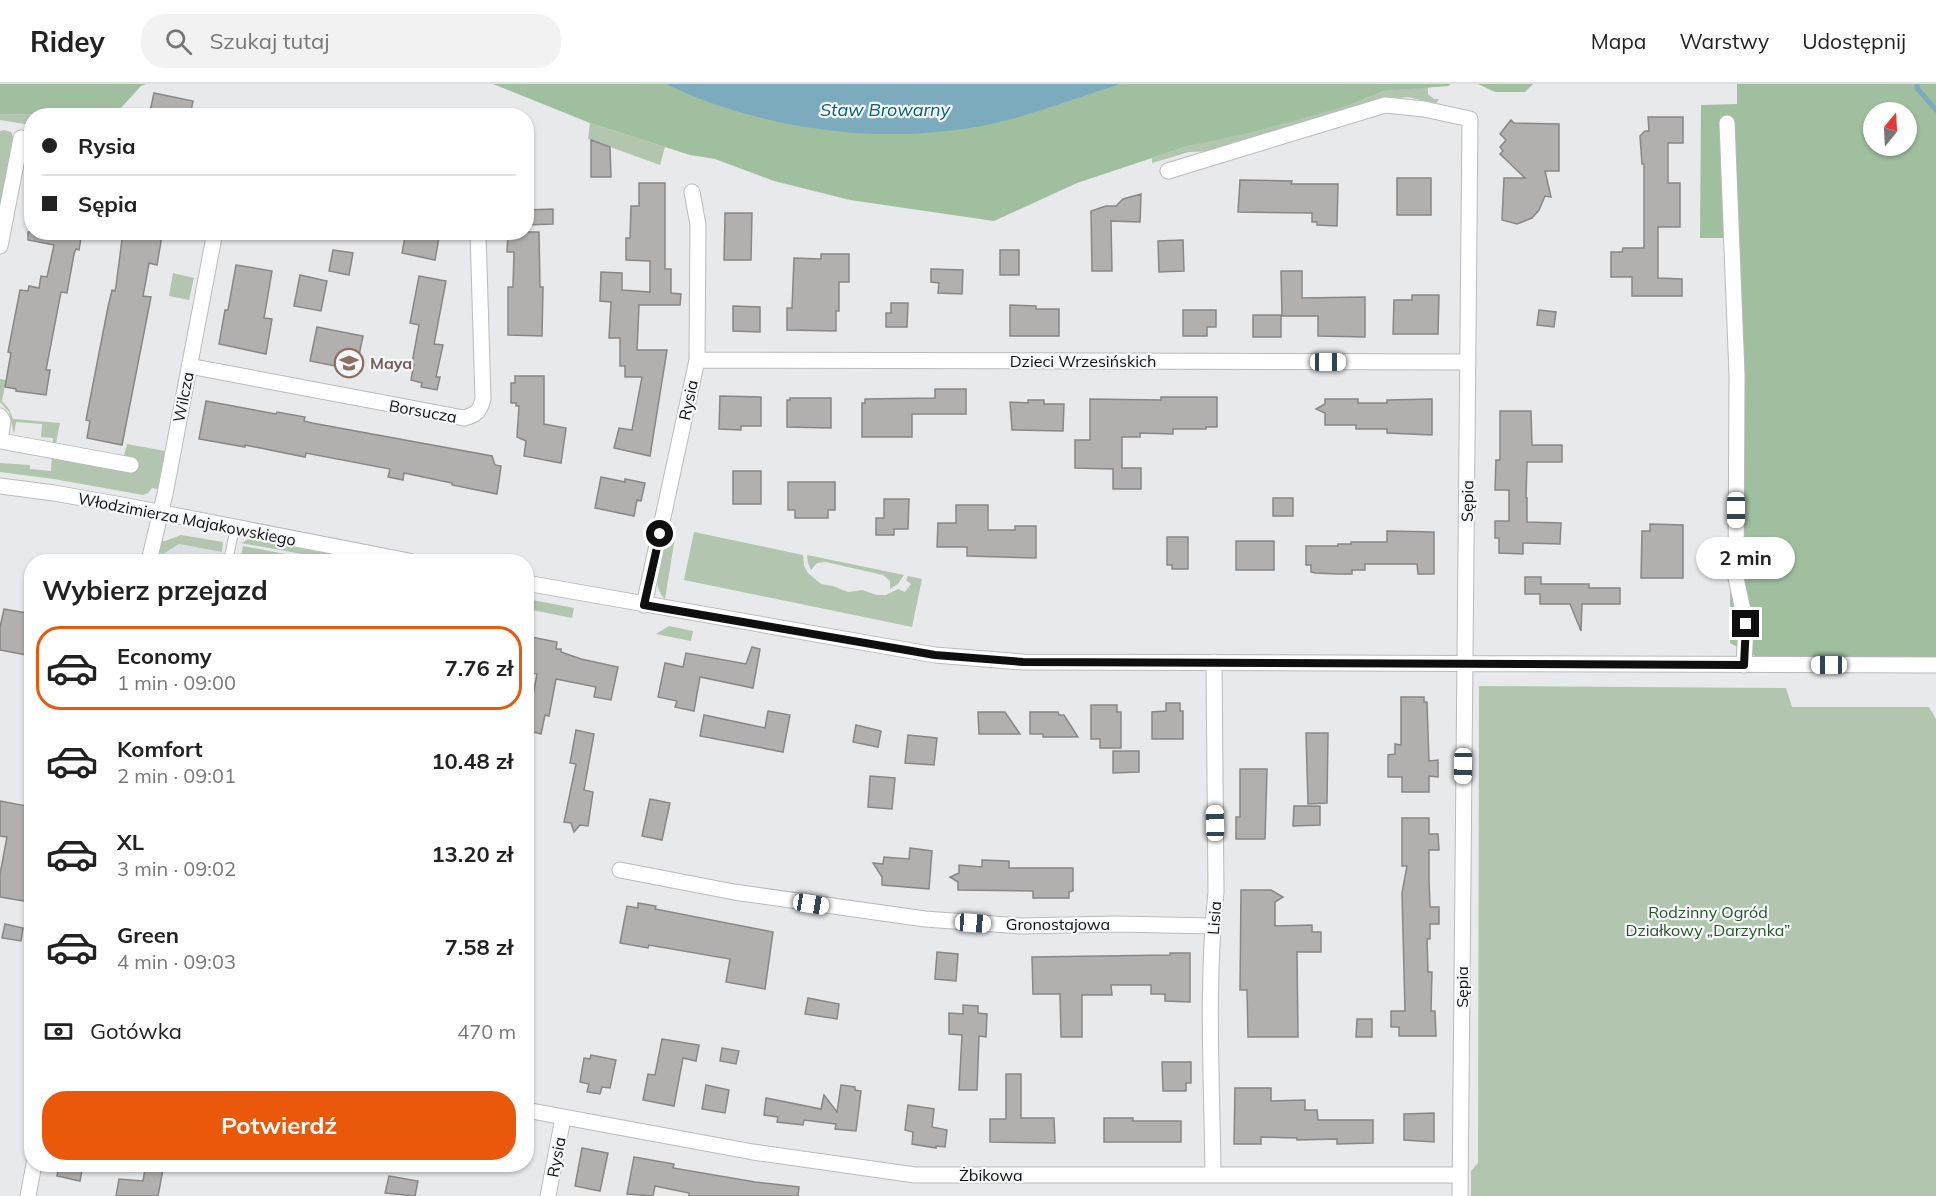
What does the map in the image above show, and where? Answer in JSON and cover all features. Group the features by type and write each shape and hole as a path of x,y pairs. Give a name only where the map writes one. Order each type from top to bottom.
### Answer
{"street":[{"name":"Sępia","path":"1168,171 1385,105 1424,109 1470,119 1460,1196"},
{"path":"1727,123 1737,375 1736,578 1746,624 1744,665"},
{"path":"0,246 21,138"},
{"name":"Rysia","path":"644,605 697,360 698,225 692,192"},
{"name":"Wilcza","path":"151,554 213,240"},
{"name":"Borsucza","path":"189,366 464,418 473,416 480,410 483,399 478,240"},
{"name":"Dzieci Wrzesińskich","path":"697,360 1468,362"},
{"path":"0,416 3,421 1,441 131,465"},
{"name":"Włodzimierza Majakowskiego","path":"0,486 54,493 372,554"},
{"path":"534,584 935,655 1023,662 1936,665"},
{"name":"Lisia","path":"1213,1175 1211,1054 1213,926 1216,892 1214,662"},
{"name":"Gronostajowa","path":"620,870 734,892 926,919 1021,926 1118,924 1213,926"},
{"name":"Żbikowa","path":"534,1112 753,1152 915,1175 1460,1175"},
{"name":"Rysia","path":"548,1196 563,1118"},
{"path":"28,1196 32,1172"}],"lane":[{"path":"229,554 235,528"}],"shaded area":[{"path":"178,544 232,554 163,554"}],"green space":[{"path":"0,84 146,84 141,86 121,108 24,108 24,114 0,114"},
{"path":"493,84 666,84 794,125 863,133 935,132 1003,121 1121,84 1451,84 1384,91 1347,106 1252,132 1188,146 1077,183 994,221 850,200 774,181 715,159 690,155 590,123"},
{"path":"1478,84 1533,84 1525,92 1495,92"},
{"path":"1737,84 1936,84 1936,660 1761,659 1730,643 1731,379 1724,238 1700,238 1701,105 1737,104"},
{"path":"1428,87 1428,94 1434,99 1439,99 1436,103 1407,97 1379,101 1215,151 1189,152 1152,163 1152,158 1188,146 1347,106 1384,91"},
{"path":"0,114 24,114 24,124 0,120"},
{"path":"590,123 665,147 660,165 588,139"},
{"path":"0,131 11,132 14,139 0,208"},
{"path":"173,273 194,278 189,300 169,296"},
{"path":"0,379 6,380 2,401 9,409 13,419 60,423 56,443 124,456 127,444 165,451 158,489 152,488 143,495 0,472 0,463 30,465 30,469 51,471 53,438 41,437 42,424 16,422 14,434 9,412 0,402"},
{"path":"676,531 665,599 658,586 658,570 666,539 670,533"},
{"path":"694,532 803,555 804,566 808,573 821,584 848,592 862,590 877,595 886,595 898,589 905,592 911,584 906,580 908,576 922,579 912,627 684,580"},
{"path":"181,535 223,542 222,552 179,544 163,554 158,553 160,541"},
{"path":"249,539 332,554 302,554 241,543"},
{"path":"243,546 285,554 241,554"},
{"path":"807,555 904,575 898,584 890,589 890,581 883,575 826,562 817,563 811,570"},
{"path":"534,600 574,608 572,618 534,610"},
{"path":"669,626 693,631 691,641 656,634"},
{"name":"Rodzinny Ogród Działkowy „Darzynka”","path":"1479,686 1786,688 1792,707 1929,707 1936,719 1936,1196 1471,1196 1471,1171 1478,1163"}],"water":[{"name":"Staw Browarny","path":"666,84 1121,84 1004,121 963,129 876,134 832,131 746,114"}],"building":[{"path":"154,93 193,101 192,108 151,108"},
{"path":"1648,117 1683,117 1683,143 1668,143 1668,183 1680,183 1680,227 1658,227 1658,278 1682,279 1682,296 1632,296 1632,277 1611,277 1611,252 1622,252 1623,248 1644,248 1644,164 1642,164 1640,136 1645,131 1649,131"},
{"path":"1511,120 1514,123 1559,124 1559,171 1545,171 1551,197 1545,196 1539,210 1532,218 1517,224 1502,220 1504,178 1525,178 1500,154 1503,151 1500,147 1506,140 1500,134"},
{"path":"591,140 610,147 611,177 591,177"},
{"path":"1397,178 1431,178 1431,215 1397,215"},
{"path":"1240,180 1292,181 1291,184 1338,184 1337,226 1317,225 1317,222 1312,222 1312,213 1238,212"},
{"path":"639,183 665,183 665,269 671,269 671,293 681,294 680,305 639,305 637,350 667,350 650,456 614,448 619,428 632,430 642,377 625,377 625,366 620,366 620,338 609,338 611,302 600,301 601,272 622,273 622,290 650,292 650,261 626,260 626,238 630,238 631,206 639,206"},
{"path":"1141,194 1140,222 1111,221 1112,271 1092,271 1091,211 1106,206 1116,206 1123,199"},
{"path":"553,209 553,224 534,225 534,210"},
{"path":"725,213 752,213 751,260 724,260"},
{"path":"534,232 539,232 540,287 543,287 542,336 508,335 508,287 513,287 514,252 507,252 508,240 534,240"},
{"path":"28,240 81,240 79,250 76,249 74,254 67,293 61,292 46,370 50,370 46,395 16,391 16,389 5,387 11,353 8,352 20,290 28,291 29,286 39,288 41,276 47,277 54,245"},
{"path":"122,240 161,240 157,265 149,263 143,296 151,297 122,445 87,438 90,421 86,420 108,307 112,290 115,291"},
{"path":"404,240 439,240 435,260 402,253"},
{"path":"1183,240 1184,271 1159,272 1158,241"},
{"path":"333,250 353,253 349,275 329,271"},
{"path":"1000,250 1019,250 1019,275 1000,275"},
{"path":"821,254 849,254 849,282 839,282 836,331 787,330 787,308 792,308 794,258 821,259"},
{"path":"236,265 272,271 264,318 272,319 266,354 219,344"},
{"path":"931,269 963,270 962,294 938,293 939,283 931,282"},
{"path":"1281,271 1302,271 1302,298 1365,297 1365,337 1318,336 1318,316 1282,316"},
{"path":"300,275 327,281 321,311 294,306"},
{"path":"419,276 446,281 434,344 443,345 436,377 440,377 437,390 421,387 422,383 411,380 419,325 410,323"},
{"path":"1412,295 1439,295 1438,334 1393,334 1394,300 1412,300"},
{"path":"891,303 908,303 907,327 886,327 886,313 891,313"},
{"path":"1010,305 1036,306 1036,309 1059,309 1059,336 1010,336"},
{"path":"733,306 760,307 760,332 733,331"},
{"path":"1183,310 1216,310 1216,327 1207,327 1207,336 1183,336"},
{"path":"1539,310 1556,312 1554,327 1537,325"},
{"path":"1253,315 1281,315 1281,337 1253,337"},
{"path":"317,327 363,336 356,370 310,361"},
{"path":"515,376 544,376 544,424 566,428 561,463 524,456 526,441 517,437 519,406 511,403 511,383 515,383"},
{"path":"935,389 966,389 966,414 912,414 912,437 862,437 862,403 865,403 865,399 935,398"},
{"path":"720,396 761,397 761,426 741,426 741,430 719,429"},
{"path":"1161,397 1217,397 1217,427 1173,429 1173,434 1140,433 1140,437 1122,437 1122,468 1141,468 1141,489 1113,489 1113,469 1075,468 1075,440 1090,440 1090,399 1161,400"},
{"path":"790,398 831,398 831,428 787,427 787,400"},
{"path":"1325,399 1358,399 1358,403 1387,403 1387,400 1432,399 1432,435 1387,433 1387,429 1356,429 1356,425 1325,425 1325,413 1316,409 1325,404"},
{"path":"1028,400 1044,400 1044,404 1064,404 1063,431 1012,430 1010,402 1028,403"},
{"path":"206,401 305,417 304,421 312,423 492,456 495,465 501,466 497,494 404,473 403,480 388,477 390,469 306,453 305,457 199,439"},
{"path":"1500,411 1531,411 1532,445 1562,445 1562,462 1527,462 1526,498 1527,522 1561,523 1560,544 1523,543 1523,554 1499,553 1499,538 1495,538 1495,521 1509,521 1509,490 1495,490 1496,460 1500,460"},
{"path":"733,471 761,471 761,504 733,504"},
{"path":"601,477 645,483 641,501 637,500 634,516 595,508"},
{"path":"788,482 835,482 835,510 828,510 828,518 795,518 795,510 788,510"},
{"path":"1273,498 1293,498 1293,516 1273,516"},
{"path":"884,499 909,499 908,529 894,529 894,535 876,535 876,518 884,518"},
{"path":"956,505 988,505 988,530 1015,530 1015,526 1036,526 1036,558 967,556 967,547 937,547 938,523 956,523"},
{"path":"1650,524 1683,525 1683,578 1641,578 1642,531 1650,531"},
{"path":"1387,531 1434,532 1434,574 1418,574 1417,564 1365,564 1365,570 1352,570 1352,574 1315,573 1311,572 1311,565 1306,565 1306,546 1387,542"},
{"path":"1167,537 1188,537 1188,569 1172,569 1172,565 1167,565"},
{"path":"1236,541 1274,541 1274,570 1236,570"},
{"path":"1525,577 1541,577 1541,584 1589,584 1589,588 1620,588 1620,604 1582,604 1581,631 1570,604 1540,604 1540,594 1525,594"},
{"path":"4,609 24,613 24,654 0,650 0,627"},
{"path":"534,638 557,642 556,649 561,649 561,652 618,667 611,700 594,697 596,687 556,679 549,716 545,715 541,734 534,732 534,690 537,674 534,673"},
{"path":"752,647 760,649 753,688 700,677 694,711 675,707 677,701 658,697 665,663 683,667 686,653 746,664"},
{"path":"1401,697 1424,697 1424,702 1427,702 1429,761 1438,760 1438,777 1429,776 1429,792 1402,792 1402,777 1388,777 1388,755 1395,754 1395,744 1401,745"},
{"path":"1166,703 1180,703 1180,711 1183,711 1183,739 1152,739 1152,712 1166,711"},
{"path":"1091,705 1117,705 1117,712 1121,712 1121,748 1100,748 1100,739 1091,739"},
{"path":"768,711 790,715 783,752 700,736 704,715 765,728"},
{"path":"978,712 1005,712 1020,734 979,734"},
{"path":"1030,712 1058,712 1059,715 1064,715 1078,737 1043,737 1043,734 1030,734"},
{"path":"856,725 881,731 878,747 853,742"},
{"path":"576,730 594,734 584,790 593,792 588,826 580,825 574,832 571,823 564,822 576,764 570,763"},
{"path":"1306,733 1328,733 1327,803 1308,804"},
{"path":"908,735 937,738 934,765 905,763"},
{"path":"1113,751 1139,751 1139,772 1113,773"},
{"path":"1240,769 1267,769 1265,839 1236,839 1236,817 1240,817"},
{"path":"870,776 895,778 892,809 868,807"},
{"path":"650,799 670,803 662,840 642,836"},
{"path":"0,801 24,806 24,901 0,897 0,874 7,837 0,836"},
{"path":"1294,806 1320,806 1320,825 1293,826"},
{"path":"1402,818 1429,818 1429,834 1438,834 1439,850 1429,850 1429,879 1430,907 1439,907 1439,924 1430,924 1430,939 1427,939 1428,972 1432,972 1431,1011 1435,1011 1436,1036 1399,1036 1399,1027 1391,1027 1391,1011 1405,1011 1402,893 1407,866 1402,866"},
{"path":"910,848 932,851 929,889 882,885 882,877 873,863 883,864 884,857 909,859"},
{"path":"982,860 1009,861 1009,868 1073,868 1073,891 1069,892 1069,898 1033,898 1033,891 958,890 958,882 950,877 959,873 959,865 982,867"},
{"path":"1241,890 1271,890 1283,897 1275,902 1275,926 1312,925 1312,932 1321,932 1321,952 1297,952 1298,1037 1248,1037 1247,990 1240,990"},
{"path":"638,903 656,906 655,909 773,932 765,989 726,982 730,959 649,945 648,948 620,943 627,906 638,908"},
{"path":"5,924 23,928 21,941 2,938"},
{"path":"937,952 958,954 956,981 935,979"},
{"path":"1170,953 1190,953 1190,1002 1165,1001 1165,994 1151,994 1151,985 1111,985 1112,995 1082,995 1082,1037 1061,1037 1060,994 1033,994 1032,957 1170,955"},
{"path":"808,998 839,1004 837,1019 805,1014"},
{"path":"963,1005 978,1006 978,1013 987,1014 986,1037 979,1036 977,1090 959,1090 962,1035 949,1034 949,1013 963,1014"},
{"path":"1357,1019 1372,1019 1372,1037 1356,1037"},
{"path":"662,1039 699,1045 696,1061 683,1058 674,1106 643,1100 648,1074 655,1075"},
{"path":"722,1048 739,1051 736,1064 720,1061"},
{"path":"591,1055 616,1060 610,1088 602,1087 600,1094 587,1092 589,1084 580,1082 584,1058 590,1059"},
{"path":"1162,1062 1191,1062 1191,1083 1186,1083 1186,1091 1163,1091"},
{"path":"1006,1074 1021,1074 1021,1118 1054,1118 1055,1143 990,1142 990,1119 1006,1119"},
{"path":"706,1085 729,1090 725,1113 702,1109"},
{"path":"841,1085 855,1087 855,1090 861,1091 856,1131 835,1129 836,1124 804,1120 803,1125 777,1122 778,1117 764,1115 766,1098 821,1109 824,1095 837,1112"},
{"path":"1235,1088 1271,1088 1271,1101 1305,1100 1305,1110 1317,1110 1318,1120 1373,1120 1373,1143 1337,1144 1337,1139 1297,1140 1297,1138 1261,1137 1261,1144 1234,1144"},
{"path":"908,1105 934,1109 932,1127 947,1130 945,1147 936,1146 936,1148 912,1144 913,1132 905,1130"},
{"path":"1434,1113 1434,1142 1404,1140 1404,1114"},
{"path":"1104,1118 1133,1118 1133,1121 1181,1121 1181,1142 1104,1142"},
{"path":"582,1148 608,1153 600,1191 575,1186"},
{"path":"634,1157 674,1164 673,1168 799,1187 798,1196 689,1196 689,1193 655,1186 653,1196 627,1194"},
{"path":"58,1172 82,1172 80,1181 57,1176"},
{"path":"145,1172 162,1172 158,1196 116,1196 119,1179 143,1181"},
{"path":"389,1176 418,1181 415,1196 385,1193"}],"waterway":[{"path":"1917,84 1917,88 1936,110"}],"place":[{"name":"Maya","path":"349,363"}],"route":[{"path":"660,534 644,605 935,655 1023,662 1744,665 1746,624"}]}
